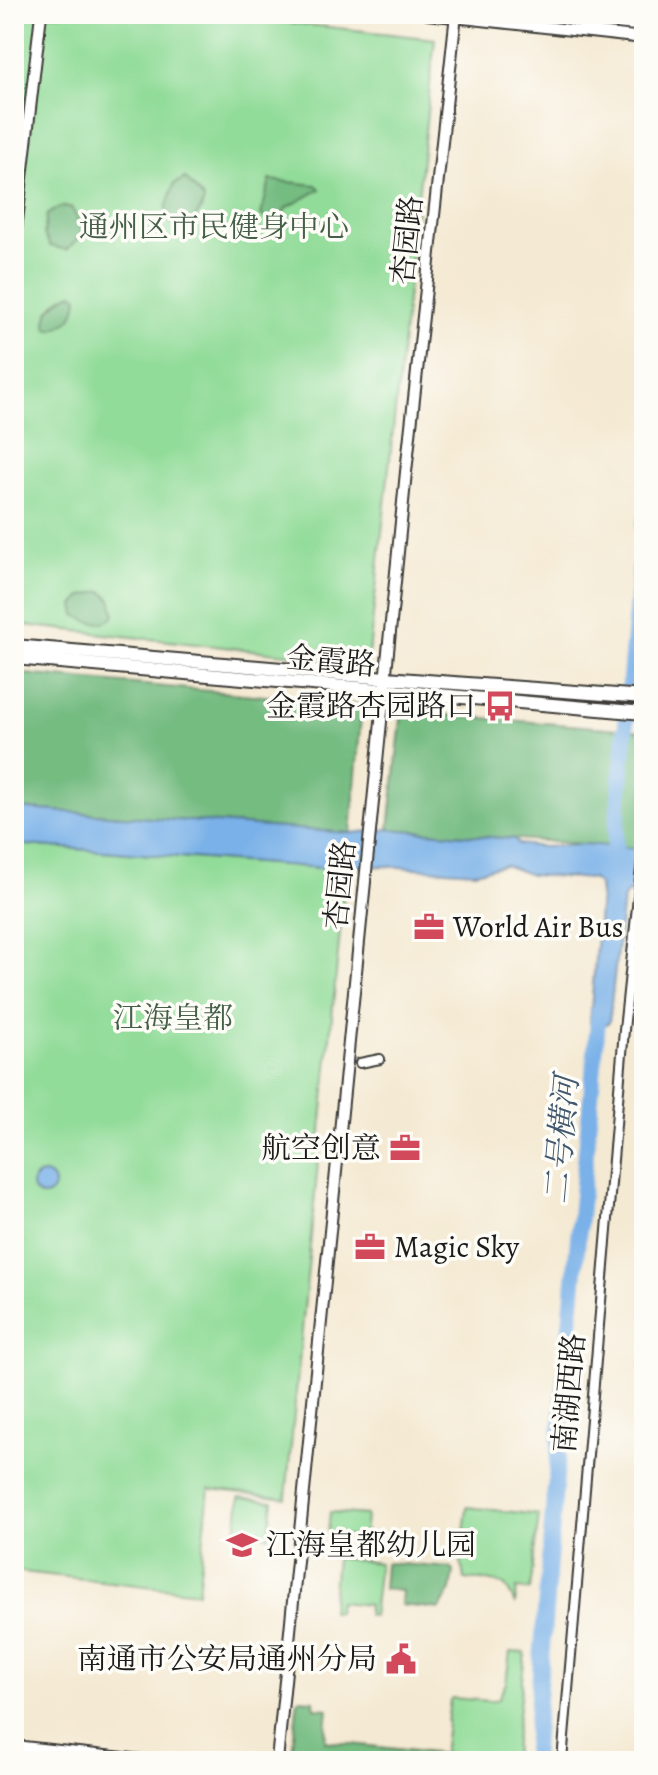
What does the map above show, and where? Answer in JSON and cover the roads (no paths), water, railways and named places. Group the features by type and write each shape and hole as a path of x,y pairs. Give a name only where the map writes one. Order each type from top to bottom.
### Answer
{"main road":[{"name":"金霞路","path":"14,646 644,713"},
{"name":"金霞路","path":"14,658 385,685 644,697"},
{"path":"14,1747 142,1761"}],"street":[{"path":"14,247 41,14"},
{"path":"427,14 644,38"},
{"path":"534,14 644,26"},
{"name":"杏园路","path":"277,1761 370,828 456,16"},
{"name":"南湖西路","path":"562,1761 624,1030 643,842"},
{"path":"360,1063 380,1059"}],"water":[{"path":"14,808 351,833 389,829 515,839 518,844 545,847 584,844 644,849 644,889 628,892 623,900 609,1022 598,1029 590,1023 600,895 599,885 592,879 531,875 504,865 475,872 384,866 347,867 346,870 14,844"},
{"path":"43,1174 51,1177 54,1185 51,1193 43,1196 35,1193 32,1185 35,1177"}],"waterway":[{"name":"二号横河","path":"613,867 644,523"},
{"name":"二号横河","path":"533,1761 599,1010"}],"place":[{"name":"金霞路杏园路口","path":"500,706"},
{"name":"World Air Bus","path":"429,927"},
{"name":"航空创意","path":"405,1148"},
{"name":"Magic Sky","path":"370,1247"},
{"name":"江海皇都幼儿园","path":"242,1545"},
{"name":"南通市公安局通州分局","path":"401,1659"}],"park label":[{"name":"通州区市民健身中心","path":"214,227"},
{"name":"江海皇都","path":"173,1018"}]}
